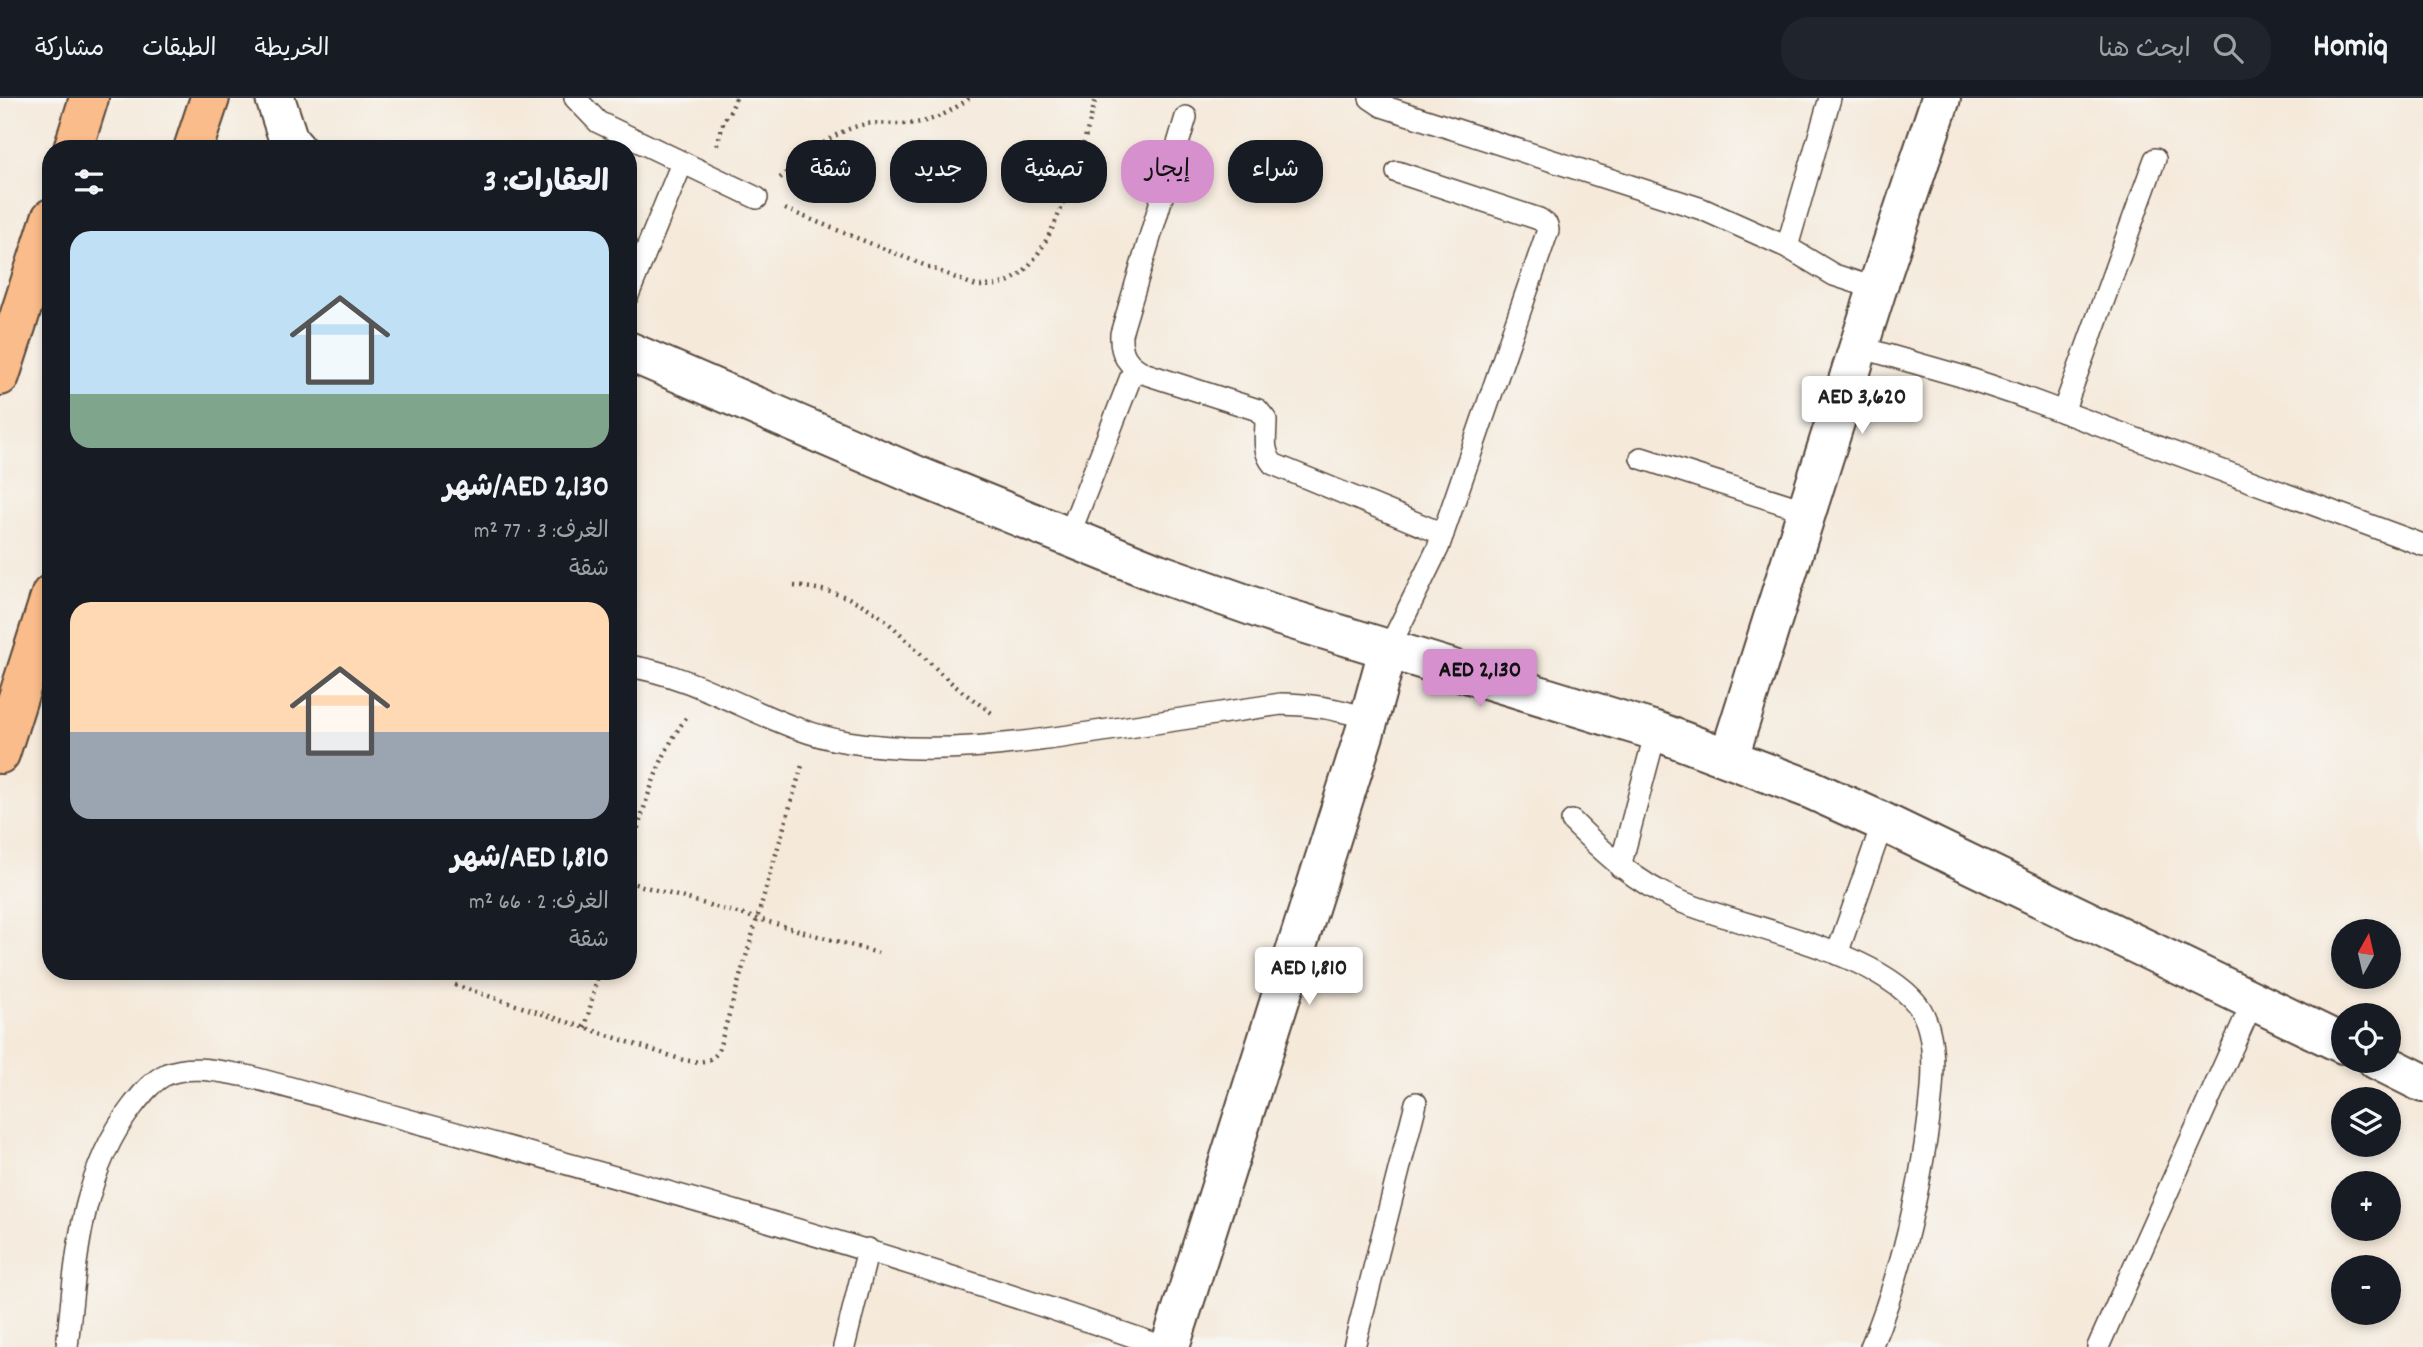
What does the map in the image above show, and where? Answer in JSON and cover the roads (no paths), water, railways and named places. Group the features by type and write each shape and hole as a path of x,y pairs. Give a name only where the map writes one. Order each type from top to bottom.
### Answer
{"highway":[{"path":"76,140 89,98"},
{"path":"196,140 210,98"},
{"path":"0,376 42,246"},
{"path":"0,754 41,639"}],"street":[{"path":"275,98 289,140"},
{"path":"1729,757 1858,347 1941,98"},
{"path":"637,355 1068,538 1195,586 1388,650 1656,731 1729,757 1883,822 2331,1038"},
{"path":"1170,1347 1388,650"},
{"path":"2401,1072 2423,1083"}],"lane":[{"path":"575,98 598,122 635,140"},
{"path":"1370,98 1382,106 1702,209 1787,247 1834,275 1877,289"},
{"path":"1787,247 1830,98"},
{"path":"1186,117 1121,334 1125,359 1134,369 1258,410 1266,421 1266,457 1273,464 1443,534"},
{"path":"637,141 757,198"},
{"path":"2063,412 2155,159"},
{"path":"637,273 682,163"},
{"path":"1388,650 1443,534 1548,230 1547,225 1539,219 1397,172"},
{"path":"1858,347 1961,376 2423,545"},
{"path":"1068,538 1134,369"},
{"path":"1641,458 1807,511"},
{"path":"637,667 652,669 707,689 811,734 902,749 967,748 1030,742 1281,704 1311,704 1368,719"},
{"path":"1620,867 1656,731"},
{"path":"1572,821 1620,867 1676,900 1837,954 1886,977 1918,1006 1934,1045 1930,1113 1906,1246 1886,1311 1871,1347"},
{"path":"1837,954 1883,822"},
{"path":"2098,1347 2253,1001"},
{"path":"67,1347 84,1207 98,1164 119,1124 146,1088 168,1074 194,1069 247,1076 693,1198 968,1280 1164,1347"},
{"path":"1354,1347 1416,1103"},
{"path":"844,1347 868,1249"}]}
